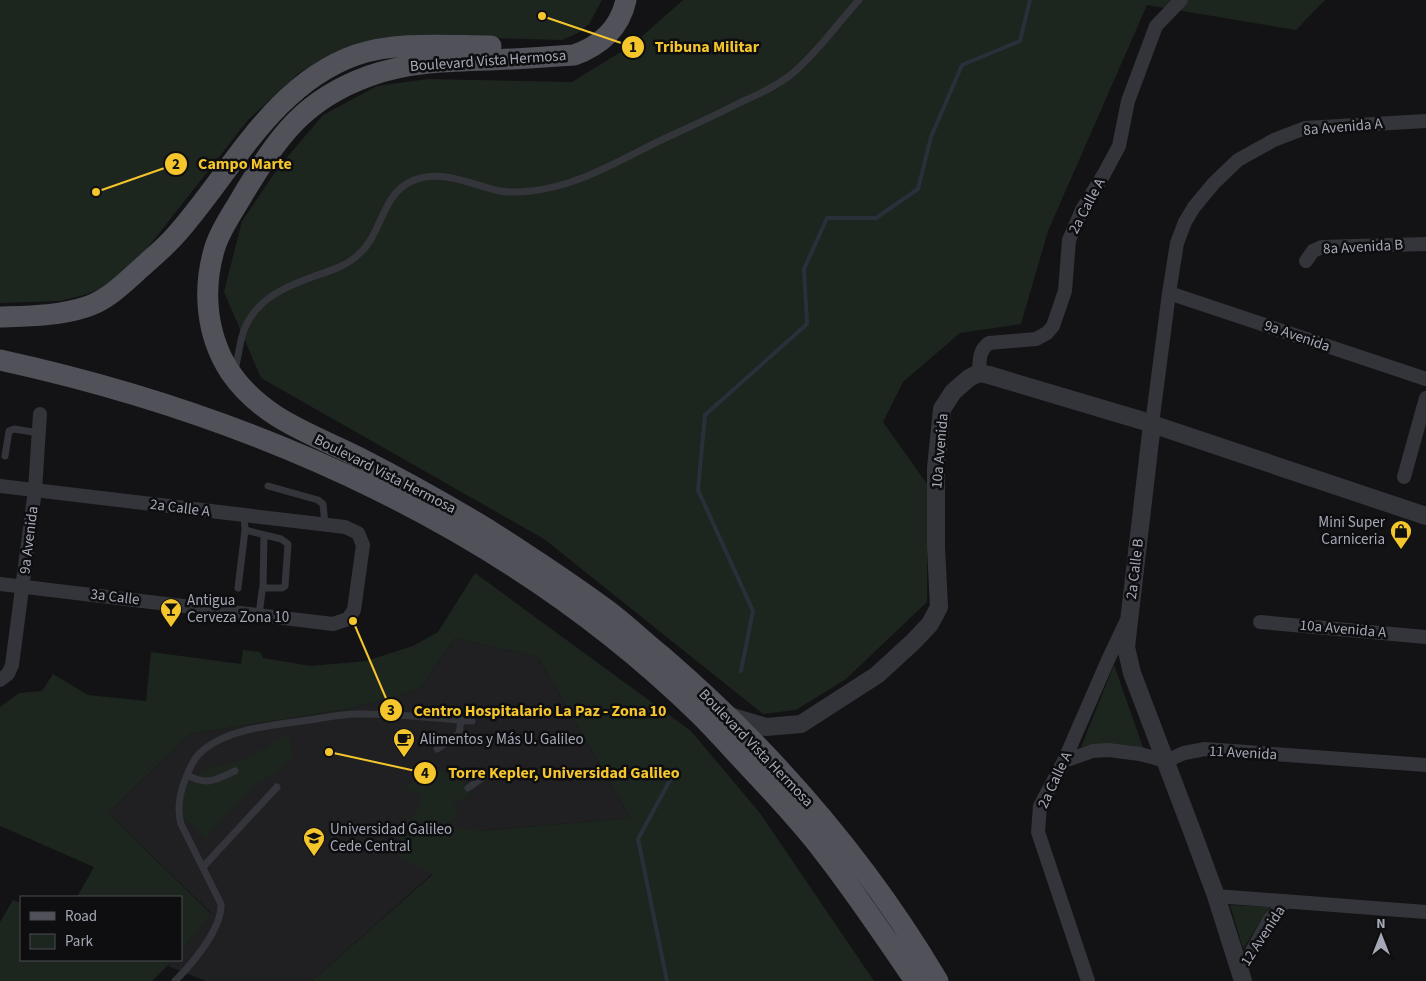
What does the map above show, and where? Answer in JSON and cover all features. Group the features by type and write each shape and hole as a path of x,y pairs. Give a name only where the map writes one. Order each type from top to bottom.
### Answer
{"main road":[{"path":"0,317 34,316 73,310 87,307 114,293 174,238 271,114 311,79 354,56 375,49 393,47 448,46 516,46 574,55 585,51 606,37 620,18 626,0"},
{"name":"Boulevard Vista Hermosa","path":"574,55 430,62 396,69 371,76 338,89 302,114 285,131 268,155 225,225 216,246 208,279 208,308 211,329 220,351 234,376 251,396 284,422 360,458 449,505 538,562 605,608 729,716 799,790 837,835 872,882 938,981"},
{"name":"Boulevard Vista Hermosa","path":"0,360 74,376 145,397 279,446 395,498 457,533 540,584 587,618 665,683 701,716 793,814 824,852 915,981"}],"street":[{"name":"2a Calle A","path":"979,373 980,355 989,343 1036,339 1047,333 1053,326 1065,291 1069,240 1082,210 1119,146 1128,101 1156,26 1181,0"},
{"name":"8a Avenida A","path":"1238,160 1274,140 1305,128 1426,121"},
{"name":"2a Calle B","path":"1238,160 1194,206 1177,243 1152,424 1126,647 1132,672 1216,896 1241,976"},
{"name":"8a Avenida B","path":"1306,261 1314,251 1322,247 1426,244"},
{"name":"9a Avenida","path":"1169,293 1426,379"},
{"path":"979,373 1152,424 1426,516"},
{"name":"10a Avenida","path":"729,716 766,727 801,724 877,675 930,624 939,606 936,547 936,468 942,409 953,392 969,378 979,373"},
{"path":"1404,478 1426,398"},
{"name":"9a Avenida","path":"0,680 8,674 12,665 35,490 40,414"},
{"name":"2a Calle A","path":"0,486 345,526 358,533 363,545 354,610 348,619"},
{"name":"3a Calle","path":"0,584 333,624 348,619"},
{"name":"2a Calle A","path":"1088,981 1038,832 1040,806 1064,761 1129,614"},
{"name":"10a Avenida A","path":"1260,622 1426,637"},
{"path":"1064,761 1093,751 1108,750 1140,754 1166,761"},
{"name":"11 Avenida","path":"1166,761 1184,753 1205,750 1426,765"},
{"name":"12 Avenida","path":"1216,896 1426,912"},
{"name":"12 Avenida","path":"1241,976 1270,919 1286,901"}],"lane":[{"path":"234,376 246,324 256,310 267,298 346,264 359,254 370,243 377,225 396,192 412,181 440,176 452,177 501,191 517,192 558,186 606,169 772,87 803,63 859,0"},
{"path":"5,456 9,431 39,433"},
{"path":"268,486 318,500 323,504 326,524"},
{"path":"238,588 246,530 244,515"},
{"path":"246,530 281,538 288,544 285,586 282,588 264,588"},
{"path":"259,615 264,588 264,535"},
{"path":"175,981 214,933 222,914 221,904 202,868 178,814 180,798 187,775 198,754 220,739 254,729 352,714 472,722"},
{"path":"436,749 459,734 461,720"},
{"path":"187,775 201,781 209,781 217,780 235,770"},
{"path":"468,788 488,774"},
{"path":"202,868 277,787"}],"shaded area":[{"path":"455,638 538,657 630,818 480,831 312,981 206,981 168,966 172,961 182,961 182,949 211,913 108,813 190,734 348,709 419,690"}],"green space":[{"path":"0,0 602,0 589,24 578,33 562,40 488,38 352,47 328,56 299,73 248,120 135,264 103,288 84,295 60,301 0,303"},
{"path":"683,0 1325,0 1296,30 1147,5 1048,231 1021,324 960,333 903,382 883,422 927,484 927,602 846,679 796,710 763,714 544,539 261,378 224,292 242,221 278,168 323,115 377,86 428,79 572,82 632,45"},
{"path":"475,573 691,731 760,813 874,981 312,981 433,874 403,860 397,855 403,842 395,834 417,811 421,795 403,788 433,765 459,780 471,793 453,805 459,812 448,826 480,831 630,818 538,657 455,638 419,690 348,709 190,734 108,813 211,914 182,949 182,896 78,896 94,867 0,826 0,707 19,693 42,691 53,674 88,695 146,701 151,652 241,664 243,650 260,652 263,658 311,666 366,661 413,646 438,632"},
{"path":"1114,665 1144,750 1110,745 1081,747"},
{"path":"290,733 292,760 255,787 206,837 182,816 181,803 186,786 203,770 245,759"},
{"path":"13,900 20,903 20,961 172,961 152,981 0,981 0,922"},
{"path":"1230,905 1270,907 1243,949"}],"waterway":[{"path":"741,671 753,611 698,490 705,415 807,324 804,269 827,218 876,218 918,189 931,137 962,65 1020,41 1030,0"},
{"path":"667,981 638,839 675,771"}],"place":[{"name":"Tribuna Militar","path":"542,16"},
{"name":"Campo Marte","path":"96,192"},
{"name":"Mini Super Carniceria","path":"1401,550"},
{"name":"Centro Hospitalario La Paz - Zona 10","path":"353,621"},
{"name":"Antigua Cerveza Zona 10","path":"171,628"},
{"name":"Torre Kepler, Universidad Galileo","path":"329,752"},
{"name":"Alimentos y Más U. Galileo","path":"404,758"},
{"name":"Universidad Galileo Cede Central","path":"314,857"}]}
